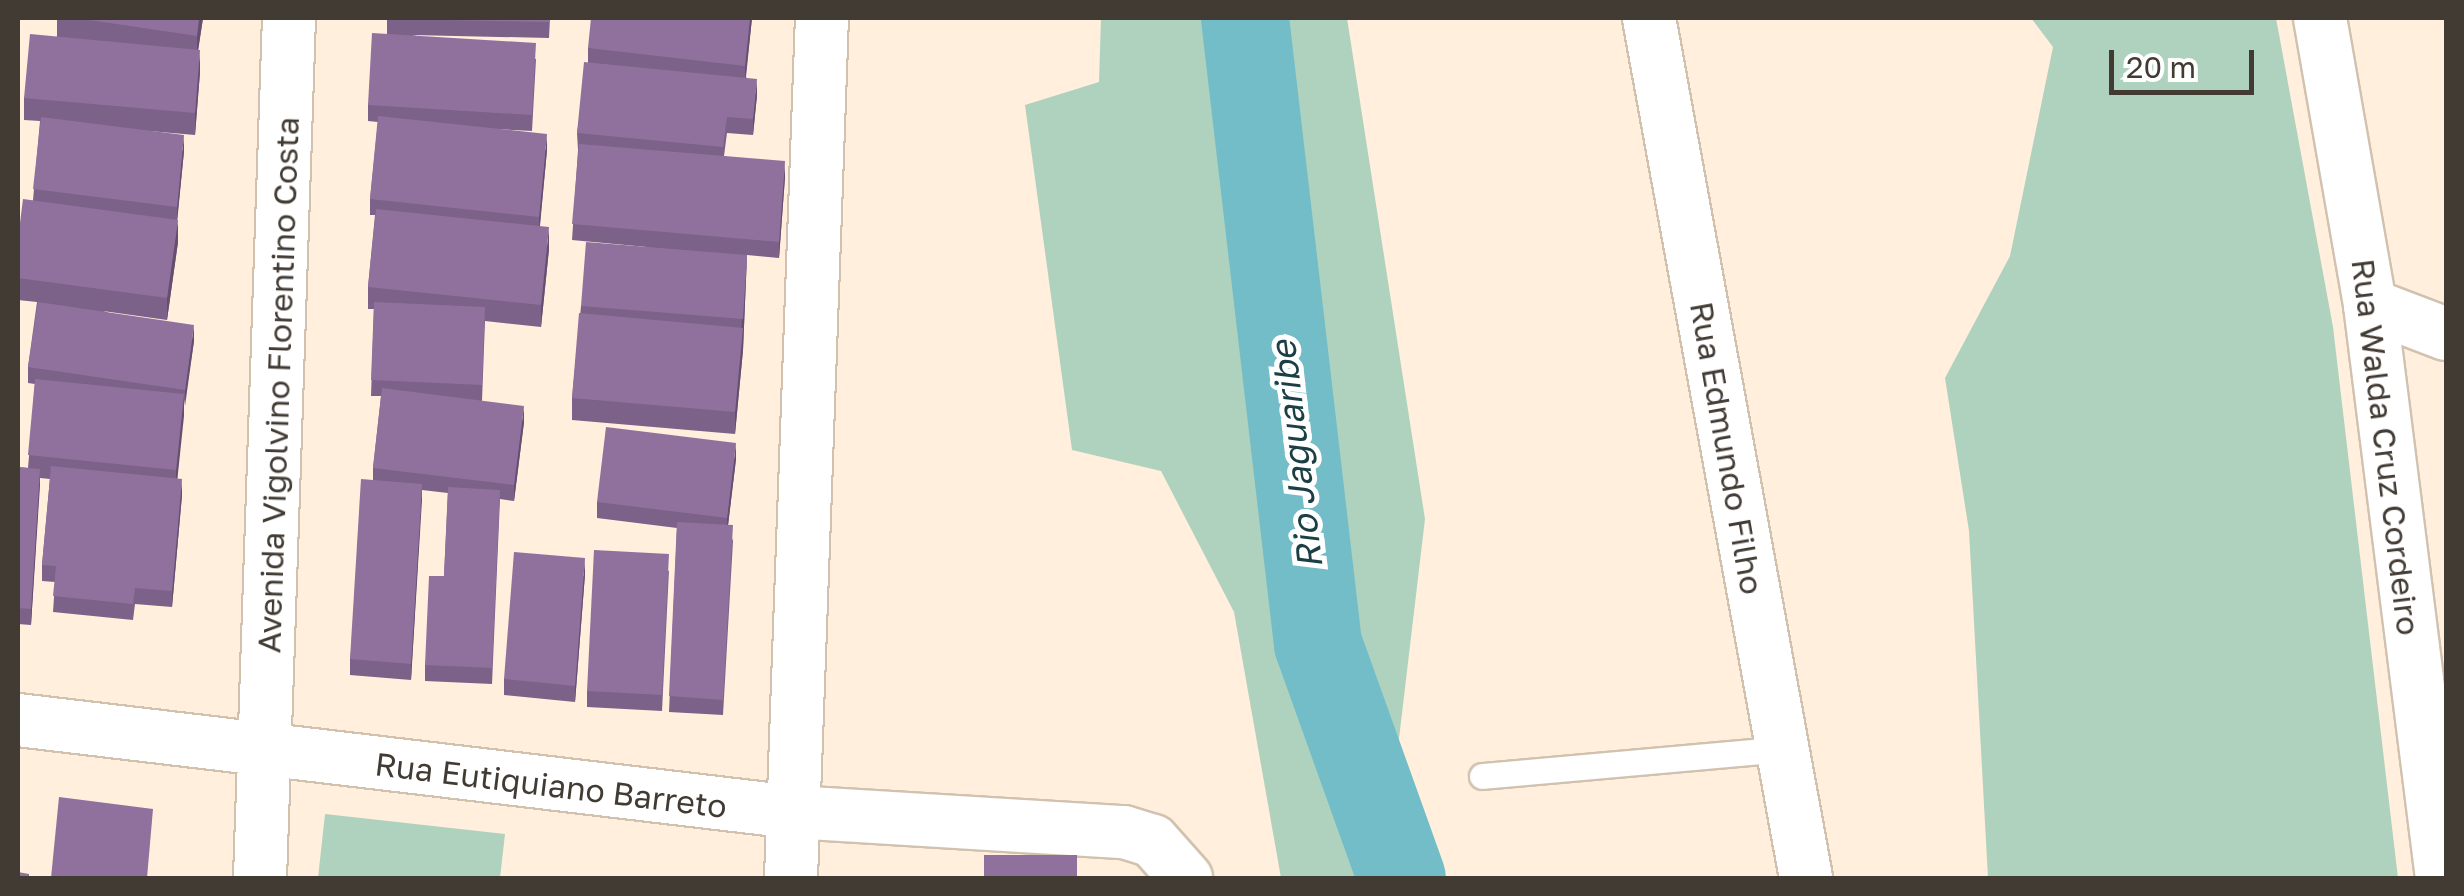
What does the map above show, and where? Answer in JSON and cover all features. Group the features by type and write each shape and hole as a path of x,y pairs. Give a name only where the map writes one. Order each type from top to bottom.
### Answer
{"street":[{"name":"Avenida Vigolvino Florentino Costa","path":"260,878 289,18"},
{"path":"791,878 822,18"},
{"name":"Rua Edmundo Filho","path":"1649,18 1806,878"},
{"name":"Rua Walda Cruz Cordeiro","path":"2320,18 2370,305 2434,724 2442,878"},
{"path":"2370,305 2446,334"},
{"name":"Rua Eutiquiano Barreto","path":"18,720 793,812 1087,831 1152,841 1186,878"}],"lane":[{"path":"1482,776 1782,750"}],"green space":[{"path":"1101,18 1347,18 1425,519 1394,781 1432,878 1281,878 1234,612 1161,471 1072,450 1025,105 1099,82"},
{"path":"2031,18 2276,18 2333,327 2398,878 1988,878 1969,531 1945,378 2010,256 2053,47"},
{"path":"325,814 505,834 500,878 318,878"}],"building":[{"path":"76,18 199,18 197,36"},
{"path":"549,18 549,22 387,19"},
{"path":"591,18 750,18 745,66 588,48"},
{"path":"372,33 536,43 532,115 368,105"},
{"path":"30,34 200,50 195,113 24,98"},
{"path":"584,62 757,79 753,119 727,117 723,147 577,133"},
{"path":"378,116 547,134 539,217 370,199"},
{"path":"41,117 184,135 177,207 33,189"},
{"path":"579,144 785,161 779,242 572,224"},
{"path":"23,199 178,220 167,298 18,278"},
{"path":"376,209 549,227 541,305 368,287"},
{"path":"586,242 747,255 743,319 581,306"},
{"path":"38,302 194,325 185,390 28,367"},
{"path":"374,302 485,307 482,385 371,380"},
{"path":"579,313 743,328 735,412 572,398"},
{"path":"35,379 184,394 176,470 28,455"},
{"path":"382,388 524,406 514,485 373,468"},
{"path":"606,427 736,443 727,518 597,502"},
{"path":"51,466 182,479 172,591 135,588 133,604 53,596 56,566 42,565"},
{"path":"18,467 40,469 31,609 18,608"},
{"path":"361,479 422,484 411,664 350,659"},
{"path":"448,487 500,490 492,668 425,665 429,576 444,576"},
{"path":"677,522 733,525 723,700 669,696"},
{"path":"594,550 669,554 662,695 587,691"},
{"path":"514,552 585,558 575,686 504,679"},
{"path":"59,797 153,809 147,878 51,878"},
{"path":"984,855 1077,855 1077,878 984,878"}],"waterway":[{"name":"Rio Jaguaribe","path":"1245,18 1318,644 1402,878"}]}
